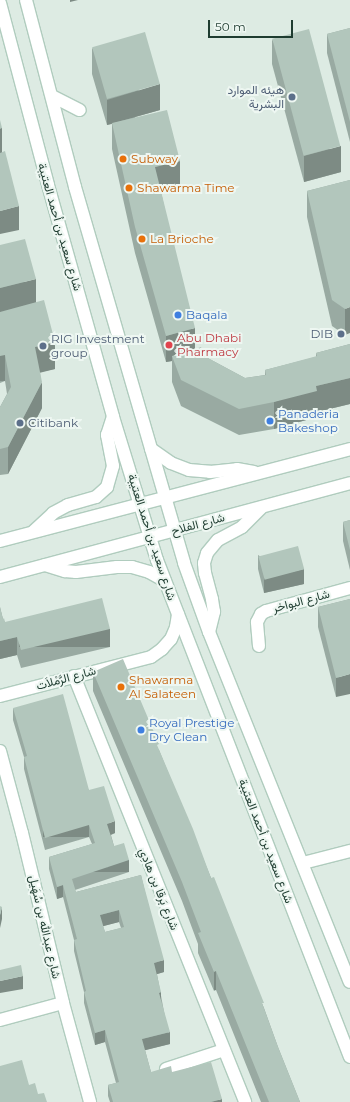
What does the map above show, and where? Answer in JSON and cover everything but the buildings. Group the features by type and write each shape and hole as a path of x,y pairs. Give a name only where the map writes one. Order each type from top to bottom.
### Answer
{"main road":[{"name":"شارع سعيد بن أحمد العتيبة","path":"26,0 75,186 174,530 209,632 350,982"},
{"name":"شارع سعيد بن أحمد العتيبة","path":"0,3 48,185 139,504 165,581 350,1057"},
{"path":"52,96 80,110"},
{"path":"34,531 53,513 68,505 96,497 107,487 113,466 107,435 113,417"},
{"path":"151,449 171,463 189,470 210,472 237,469 257,473"},
{"path":"0,540 350,449"},
{"name":"شارع الفلاح","path":"0,577 350,483"},
{"path":"209,632 214,612 205,573 204,563 207,553 218,540 245,524 262,507"},
{"path":"44,565 65,571 76,572 117,567 132,567 149,572 165,581"},
{"name":"شارع البواخر","path":"259,646 257,622 266,611 350,588"},
{"name":"شارع الرَّمْلاَت","path":"0,696 151,657 162,650 171,640 176,628 178,614"},
{"name":"شارع بَرقا بن هادِي","path":"74,676 244,1102"},
{"name":"شارع عبدالله بن سُهَيل","path":"0,751 24,841 62,1003 90,1102"},
{"path":"303,863 350,851"},
{"path":"0,1020 62,1003"},
{"path":"166,1069 224,1050"}],"place":[{"name":"هيئه الموارد البشرية","path":"292,97"},
{"name":"Subway","path":"123,159"},
{"name":"Shawarma Time","path":"129,188"},
{"name":"La Brioche","path":"142,239"},
{"name":"Baqala","path":"178,315"},
{"name":"DIB","path":"341,334"},
{"name":"Abu Dhabi Pharmacy","path":"169,345"},
{"name":"RIG Investment group","path":"43,346"},
{"name":"Panaderia Bakeshop","path":"270,421"},
{"name":"Citibank","path":"20,423"},
{"name":"Shawarma Al Salateen","path":"121,687"},
{"name":"Royal Prestige Dry Clean","path":"141,730"}]}
